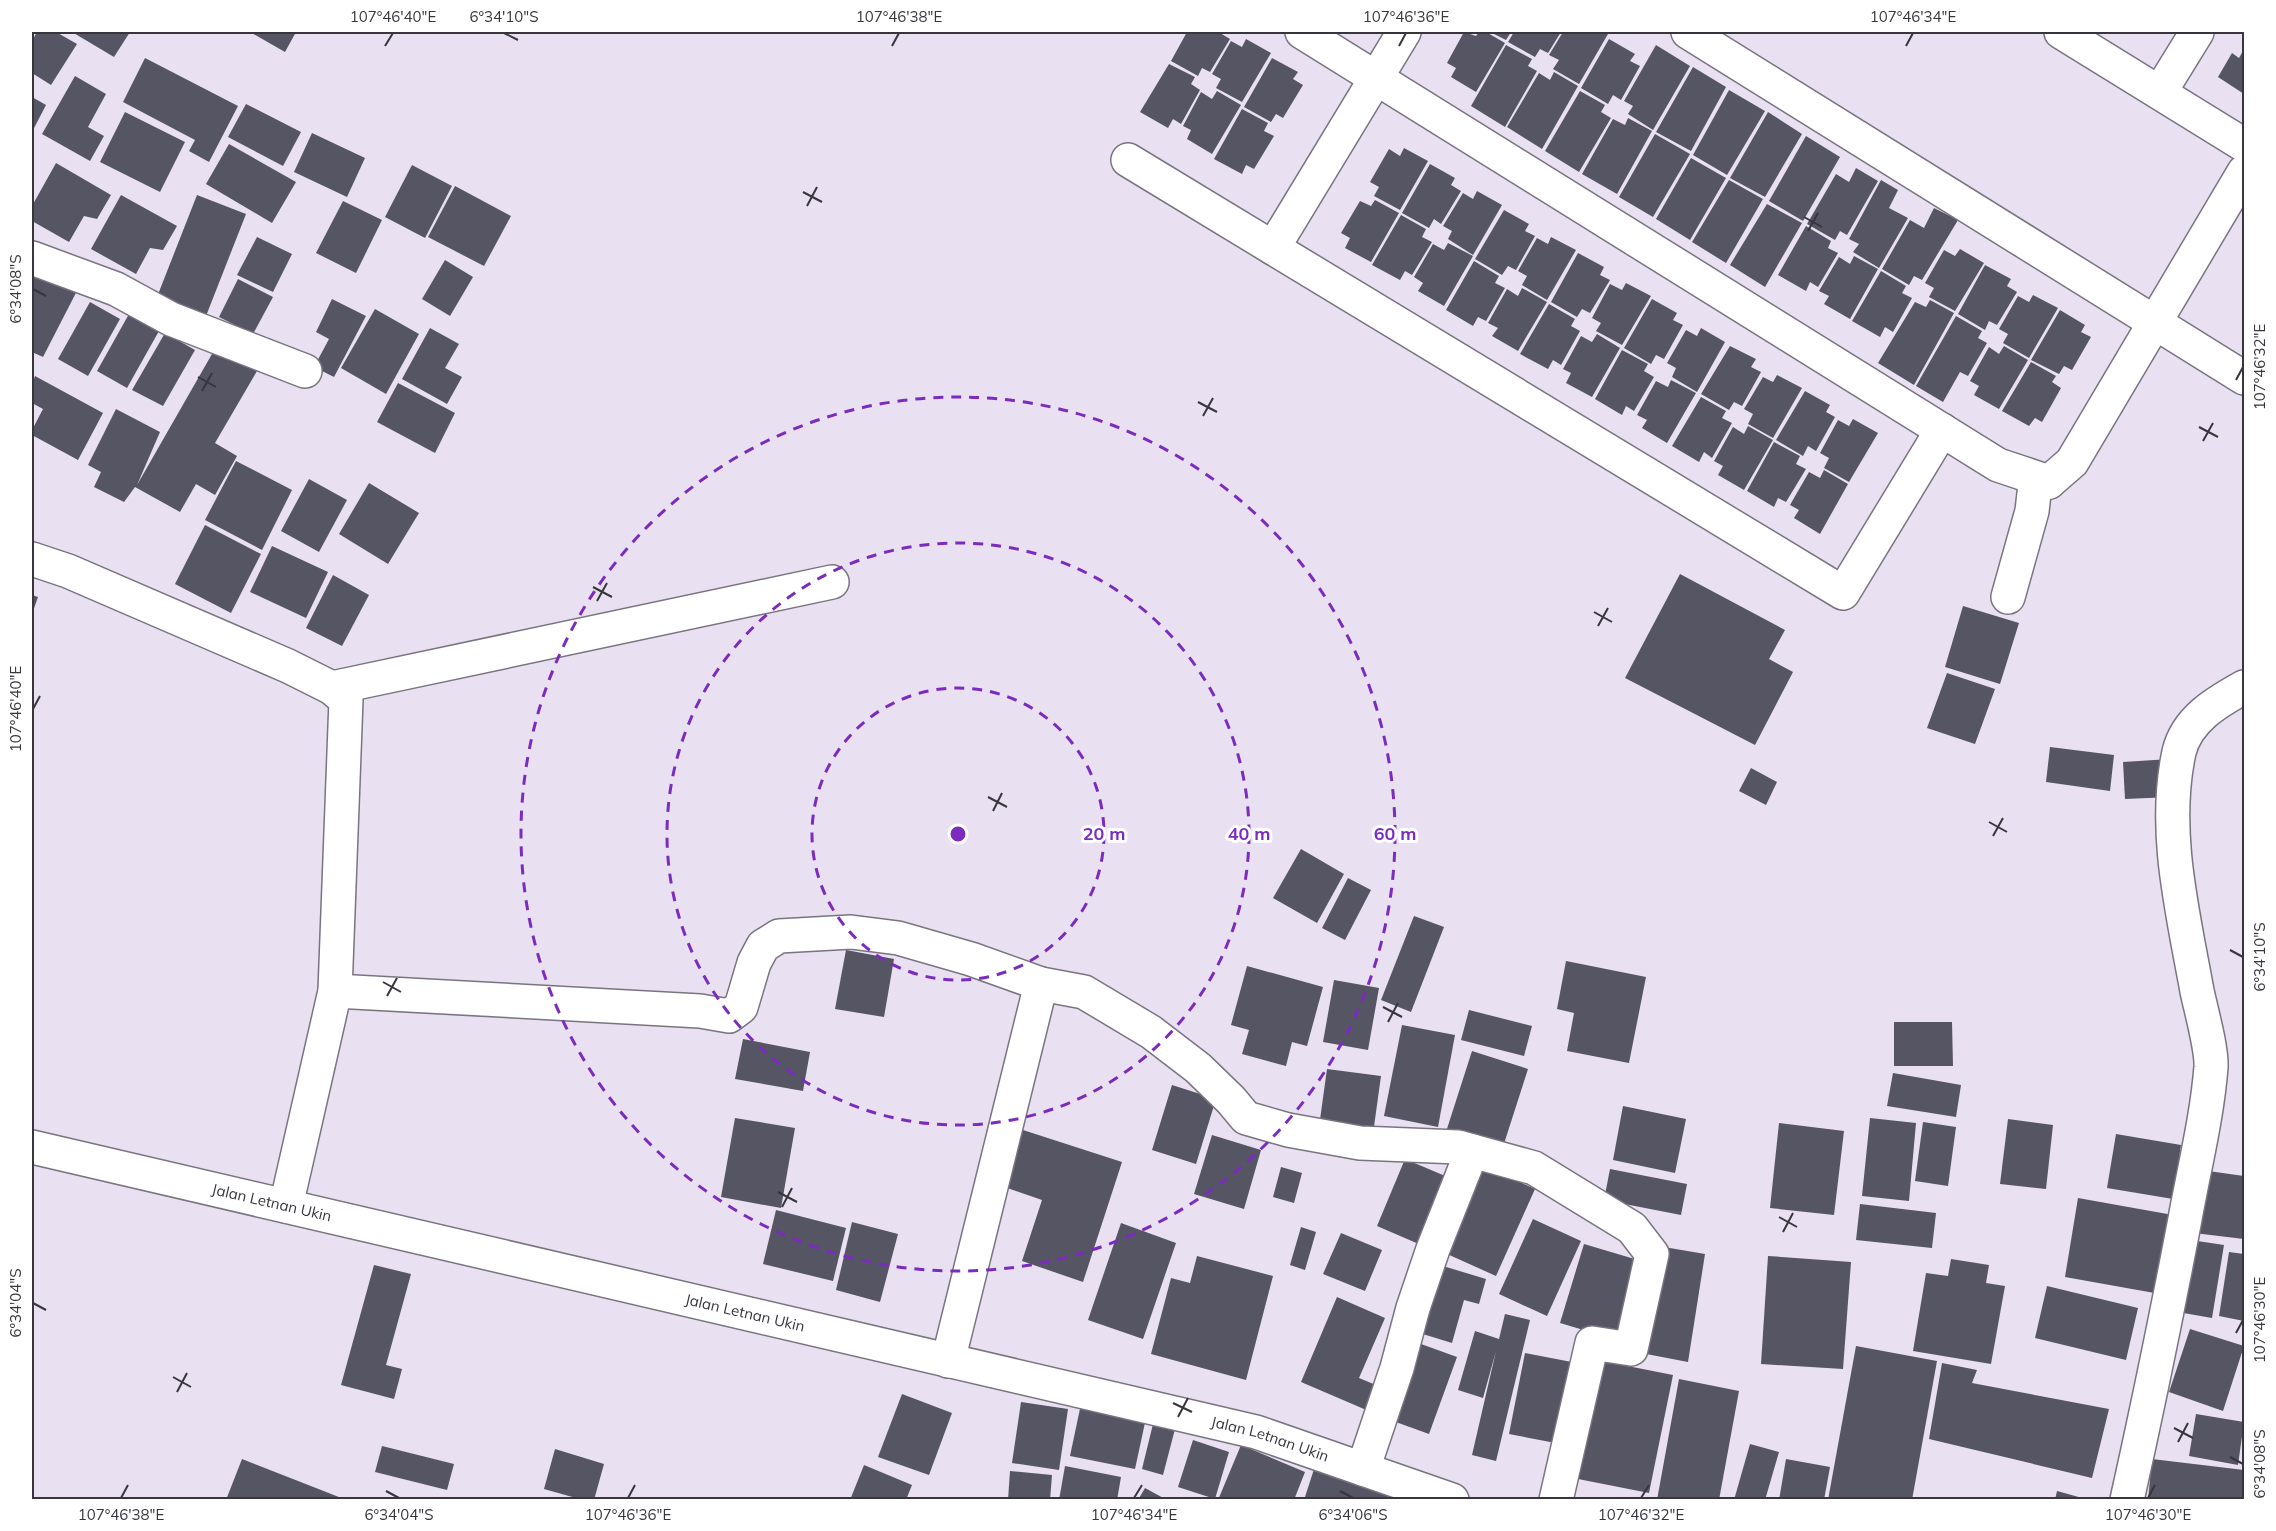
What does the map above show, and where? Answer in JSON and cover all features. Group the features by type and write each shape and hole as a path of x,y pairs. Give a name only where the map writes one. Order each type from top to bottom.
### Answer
{"street":[{"path":"1302,32 1377,76 1998,465 2049,482"},
{"path":"1273,248 1404,32"},
{"path":"1688,32 2244,378"},
{"path":"2061,32 2244,145"},
{"path":"2160,92 2197,32"},
{"path":"1128,160 1843,593 1942,430"},
{"path":"2008,597 2031,511 2035,485 2049,482 2072,462 2244,172"},
{"path":"32,258 116,289 171,320 304,372"},
{"path":"32,559 68,571 288,666 332,688 346,700 335,991 286,1206"},
{"path":"332,688 832,582"},
{"path":"2127,1500 2164,1327 2199,1143 2211,1064 2179,892 2173,818 2175,777 2180,749 2192,724 2213,704 2244,687"},
{"path":"335,991 700,1011 729,1016 741,1007 754,963 763,946 779,936 851,932 909,941 971,959 1041,984 1084,992 1151,1032 1198,1068 1246,1118 1288,1130 1360,1143 1458,1147 1533,1168 1632,1228 1652,1254 1631,1349 1592,1343 1556,1500"},
{"path":"948,1361 1041,984"},
{"name":"Jalan Letnan Ukin","path":"32,1147 1256,1432 1363,1469 1414,1493 1452,1500"},
{"path":"1363,1469 1433,1249 1472,1151"}],"building":[{"path":"37,32 56,32 77,44 51,85 32,73 32,41"},
{"path":"72,32 130,32 114,57"},
{"path":"250,32 296,32 285,52"},
{"path":"1187,32 1221,32 1230,39 1210,72 1202,68 1198,76 1171,61"},
{"path":"1464,32 1476,36 1479,32 1486,32 1505,43 1476,92 1451,77 1456,68 1447,63"},
{"path":"1490,32 1511,32 1506,40"},
{"path":"1514,32 1561,32 1548,53 1540,49 1535,57 1508,42"},
{"path":"1563,32 1608,34 1579,84 1553,69 1559,60 1549,55"},
{"path":"1246,39 1271,53 1242,102 1216,88 1221,79 1212,74 1231,41 1242,47"},
{"path":"1609,39 1635,54 1630,61 1640,66 1621,100 1613,95 1608,104 1581,88"},
{"path":"1506,45 1532,59 1528,66 1537,71 1505,127 1471,106"},
{"path":"1656,45 1690,66 1653,130 1628,114 1633,106 1624,101"},
{"path":"2244,49 2244,94 2218,77 2232,53 2239,58"},
{"path":"145,58 238,106 209,162 189,151 195,140 123,102"},
{"path":"1272,58 1298,72 1293,79 1303,85 1283,118 1276,114 1271,122 1244,107"},
{"path":"1169,64 1195,77 1191,84 1200,90 1181,124 1173,119 1168,128 1140,112"},
{"path":"1693,67 1726,87 1691,151 1656,132"},
{"path":"1554,72 1578,86 1542,149 1507,127 1539,73 1550,80"},
{"path":"75,76 106,94 88,127 104,136 90,161 42,134"},
{"path":"1729,90 1765,111 1727,175 1693,155"},
{"path":"1217,91 1241,105 1212,154 1187,139 1191,130 1183,126 1201,92 1212,99"},
{"path":"1580,91 1605,105 1601,112 1611,118 1579,172 1545,151"},
{"path":"32,97 46,105 32,132"},
{"path":"246,104 301,132 283,166 228,137"},
{"path":"1242,109 1268,123 1264,131 1274,136 1254,169 1246,165 1242,174 1214,159"},
{"path":"125,112 185,142 160,192 100,162"},
{"path":"1768,112 1802,134 1765,197 1730,178"},
{"path":"1628,118 1652,131 1617,194 1582,174 1613,119 1625,125"},
{"path":"312,133 365,158 347,197 294,172"},
{"path":"1655,134 1690,154 1653,217 1619,197"},
{"path":"1806,136 1840,157 1803,221 1769,201"},
{"path":"229,144 296,182 272,223 206,184"},
{"path":"1404,148 1428,161 1400,210 1374,196 1379,187 1370,182 1389,149 1400,156"},
{"path":"1691,158 1726,178 1690,240 1656,219"},
{"path":"56,163 111,195 97,219 84,216 69,242 32,221 32,206"},
{"path":"1430,164 1455,178 1451,185 1461,191 1441,224 1434,219 1429,228 1402,213"},
{"path":"412,165 452,186 425,238 385,217"},
{"path":"1856,168 1878,181 1847,235 1840,231 1835,240 1807,224 1836,174 1849,182"},
{"path":"1729,180 1763,199 1726,263 1692,242"},
{"path":"1881,180 1898,190 1889,208 1908,218 1879,268 1853,252 1859,244 1849,239"},
{"path":"455,186 511,216 484,266 428,237"},
{"path":"1477,191 1502,205 1473,255 1448,239 1452,231 1443,226 1463,193 1473,199"},
{"path":"121,195 177,226 163,250 150,248 136,274 91,249"},
{"path":"197,195 246,214 206,316 157,297"},
{"path":"1375,200 1399,213 1371,262 1345,248 1350,238 1341,233 1360,201 1371,206"},
{"path":"343,201 382,220 356,273 316,253"},
{"path":"1767,204 1802,223 1765,287 1730,265"},
{"path":"1934,208 1958,220 1922,280 1914,276 1909,285 1882,269 1910,220 1924,228"},
{"path":"1504,210 1529,224 1525,231 1535,236 1516,270 1508,266 1502,275 1475,259"},
{"path":"1401,215 1426,229 1422,237 1432,242 1412,275 1405,271 1400,280 1372,265"},
{"path":"1806,226 1831,241 1828,248 1838,253 1818,287 1810,282 1806,291 1778,275"},
{"path":"257,237 292,254 273,292 237,275"},
{"path":"1551,237 1576,250 1547,300 1522,285 1527,276 1518,271 1537,238 1548,244"},
{"path":"1448,243 1473,256 1444,306 1418,291 1423,283 1414,277 1433,244 1444,250"},
{"path":"1960,249 1984,263 1955,311 1929,297 1934,288 1925,283 1944,250 1955,256"},
{"path":"1578,253 1604,267 1600,275 1610,280 1590,313 1582,309 1577,317 1551,302"},
{"path":"1854,256 1878,269 1850,319 1824,304 1829,296 1819,291 1839,257 1850,264"},
{"path":"445,260 473,277 450,316 422,299"},
{"path":"1474,261 1499,276 1495,283 1505,288 1486,321 1478,317 1473,326 1446,310"},
{"path":"1985,265 2011,279 2007,286 2017,292 1997,325 1989,321 1985,330 1958,314"},
{"path":"1881,271 1906,286 1902,293 1912,298 1893,332 1885,327 1880,337 1852,321"},
{"path":"32,274 80,285 43,357 32,352"},
{"path":"238,279 273,297 253,334 219,317"},
{"path":"1626,283 1651,296 1622,345 1596,331 1601,323 1592,318 1610,284 1622,290"},
{"path":"1522,288 1547,302 1518,351 1492,336 1498,328 1488,323 1507,289 1518,296"},
{"path":"2033,295 2058,308 2029,358 2003,343 2008,334 1999,329 2018,296 2029,302"},
{"path":"332,299 366,316 334,377 314,367 329,339 316,332"},
{"path":"1652,299 1677,313 1673,320 1683,325 1664,359 1656,355 1651,364 1624,348"},
{"path":"1930,300 1954,313 1914,385 1878,363 1915,302 1926,307"},
{"path":"90,302 120,319 88,376 58,359"},
{"path":"1549,304 1575,319 1571,326 1580,331 1561,365 1553,360 1548,369 1520,354"},
{"path":"375,309 419,334 386,394 341,368"},
{"path":"2060,310 2085,325 2081,332 2091,337 2072,370 2064,366 2059,374 2031,360"},
{"path":"129,314 159,331 127,388 97,371"},
{"path":"1956,316 1982,331 1978,338 1987,343 1968,376 1960,372 1943,402 1916,386"},
{"path":"430,328 459,344 445,368 462,377 447,404 402,379"},
{"path":"1701,328 1725,342 1697,392 1672,377 1676,368 1667,363 1686,330 1697,336"},
{"path":"165,333 195,350 163,406 132,390"},
{"path":"1597,334 1620,348 1592,397 1566,383 1571,373 1563,369 1581,336 1592,342"},
{"path":"1730,346 1756,359 1751,367 1761,372 1742,406 1734,402 1729,410 1701,394"},
{"path":"2004,346 2028,360 1999,409 1974,395 1979,386 1970,381 1989,347 1999,354"},
{"path":"216,347 257,371 215,443 237,456 215,495 196,484 180,512 135,487 124,502 94,487 101,472 88,465 116,409 160,432 137,485"},
{"path":"1622,350 1648,364 1644,371 1654,377 1634,411 1626,406 1622,415 1595,399"},
{"path":"2031,362 2056,376 2052,382 2061,388 2042,422 2035,418 2029,426 2002,411"},
{"path":"1777,375 1802,388 1773,438 1748,424 1753,414 1744,409 1763,377 1773,382"},
{"path":"35,376 103,413 78,460 32,435 32,430 43,409 32,403 32,384"},
{"path":"1671,380 1696,393 1667,443 1642,428 1647,420 1637,415 1656,381 1668,387"},
{"path":"398,383 455,413 435,453 377,422"},
{"path":"1805,391 1830,405 1826,412 1835,417 1816,451 1808,446 1803,456 1776,440"},
{"path":"1701,397 1726,411 1722,418 1732,423 1712,458 1704,452 1699,462 1672,446"},
{"path":"1853,419 1878,433 1849,482 1824,468 1829,458 1820,453 1838,420 1849,426"},
{"path":"1748,426 1773,440 1744,490 1718,475 1723,466 1714,461 1733,427 1744,434"},
{"path":"1774,442 1800,456 1796,464 1806,469 1786,502 1778,498 1774,507 1747,491"},
{"path":"236,461 292,490 262,550 205,520"},
{"path":"1824,470 1848,484 1820,534 1794,518 1799,510 1790,505 1809,472 1820,478"},
{"path":"309,479 347,500 319,552 281,531"},
{"path":"369,483 419,513 388,564 339,534"},
{"path":"205,525 261,554 231,613 175,584"},
{"path":"272,546 328,572 306,618 250,592"},
{"path":"1680,574 1785,630 1769,659 1793,672 1755,745 1625,678"},
{"path":"333,575 369,595 342,646 306,628"},
{"path":"32,595 38,597 32,614"},
{"path":"1963,606 2019,623 2000,684 1945,667"},
{"path":"1947,673 1995,689 1975,744 1927,728"},
{"path":"2050,747 2114,755 2110,791 2046,782"},
{"path":"2170,759 2172,797 2125,799 2123,762"},
{"path":"1751,768 1777,782 1766,805 1739,791"},
{"path":"1301,849 1344,874 1317,923 1273,898"},
{"path":"1348,878 1371,890 1345,940 1322,928"},
{"path":"1414,916 1444,927 1411,1012 1381,1000"},
{"path":"846,950 894,959 884,1017 835,1009"},
{"path":"1566,961 1646,977 1629,1063 1567,1051 1574,1013 1557,1009"},
{"path":"1247,966 1323,987 1307,1046 1292,1042 1286,1066 1242,1054 1249,1030 1231,1025"},
{"path":"1334,980 1379,988 1368,1050 1323,1042"},
{"path":"1469,1010 1532,1026 1524,1056 1461,1040"},
{"path":"1894,1022 1952,1022 1953,1066 1894,1066"},
{"path":"1402,1025 1455,1035 1438,1127 1384,1116"},
{"path":"743,1039 810,1052 803,1091 735,1079"},
{"path":"1472,1051 1528,1069 1501,1153 1445,1135"},
{"path":"1327,1069 1381,1076 1372,1141 1318,1134"},
{"path":"1893,1073 1961,1085 1956,1117 1887,1106"},
{"path":"1172,1085 1216,1099 1196,1164 1152,1150"},
{"path":"1623,1106 1686,1119 1675,1173 1613,1160"},
{"path":"735,1118 795,1128 781,1208 721,1197"},
{"path":"1870,1118 1916,1123 1909,1201 1862,1196"},
{"path":"2008,1119 2053,1125 2046,1189 2000,1184"},
{"path":"1923,1122 1956,1127 1948,1186 1915,1181"},
{"path":"1779,1123 1844,1131 1834,1215 1770,1208"},
{"path":"1014,1127 1122,1162 1083,1282 1022,1261 1042,1200 996,1184"},
{"path":"2116,1134 2181,1145 2173,1199 2107,1188"},
{"path":"1212,1135 1261,1150 1244,1209 1194,1194"},
{"path":"1405,1159 1457,1181 1428,1248 1377,1226"},
{"path":"1476,1162 1535,1189 1496,1276 1436,1249"},
{"path":"1281,1167 1302,1173 1294,1203 1273,1197"},
{"path":"1610,1169 1687,1184 1681,1215 1604,1200"},
{"path":"2201,1170 2244,1176 2244,1239 2194,1233"},
{"path":"2078,1198 2173,1215 2160,1294 2065,1277"},
{"path":"1860,1204 1936,1213 1932,1248 1856,1240"},
{"path":"776,1210 846,1228 833,1281 763,1264"},
{"path":"1533,1219 1581,1241 1547,1316 1499,1294"},
{"path":"852,1222 898,1234 880,1302 836,1290"},
{"path":"1121,1223 1176,1243 1143,1339 1088,1320"},
{"path":"1301,1227 1316,1232 1305,1270 1290,1265"},
{"path":"1341,1233 1382,1250 1365,1291 1323,1274"},
{"path":"2184,1239 2224,1245 2212,1318 2172,1311"},
{"path":"1584,1244 1648,1263 1624,1342 1560,1323"},
{"path":"1658,1246 1705,1254 1688,1362 1641,1353"},
{"path":"2229,1252 2244,1254 2244,1321 2219,1316"},
{"path":"1197,1256 1273,1276 1246,1380 1151,1354 1171,1278 1190,1283"},
{"path":"1768,1256 1851,1262 1843,1369 1761,1364"},
{"path":"1951,1259 1989,1265 1986,1283 2005,1286 1991,1364 1913,1351 1926,1273 1948,1276"},
{"path":"1433,1263 1486,1279 1479,1304 1464,1300 1452,1343 1413,1331"},
{"path":"374,1265 411,1274 386,1365 402,1369 394,1399 341,1385"},
{"path":"2047,1286 2138,1308 2126,1360 2035,1338"},
{"path":"1337,1297 1385,1318 1359,1378 1388,1390 1378,1415 1301,1382"},
{"path":"1505,1314 1530,1320 1496,1461 1472,1455 1496,1351 1483,1398 1458,1390 1475,1331 1499,1339"},
{"path":"2190,1329 2244,1346 2223,1411 2169,1392"},
{"path":"1410,1340 1457,1357 1429,1434 1382,1417"},
{"path":"1856,1346 1937,1361 1912,1500 1828,1500"},
{"path":"1525,1353 1582,1364 1566,1445 1509,1434"},
{"path":"1592,1359 1673,1375 1649,1493 1568,1477"},
{"path":"1942,1363 1977,1370 1972,1383 2109,1409 2092,1478 1929,1439"},
{"path":"1679,1379 1739,1391 1719,1500 1657,1500"},
{"path":"902,1394 952,1413 929,1475 878,1457"},
{"path":"1021,1402 1068,1409 1059,1470 1012,1463"},
{"path":"1081,1404 1146,1418 1135,1469 1070,1456"},
{"path":"2196,1414 2244,1422 2238,1465 2189,1456"},
{"path":"1153,1424 1175,1429 1163,1475 1142,1469"},
{"path":"1193,1440 1229,1452 1215,1499 1178,1487"},
{"path":"1750,1444 1779,1452 1765,1500 1734,1500"},
{"path":"1241,1445 1305,1472 1294,1500 1218,1500"},
{"path":"382,1446 454,1464 447,1490 375,1472"},
{"path":"555,1449 604,1464 594,1500 583,1500 544,1489"},
{"path":"242,1459 344,1499 344,1500 226,1500"},
{"path":"1786,1459 1830,1467 1824,1500 1779,1500"},
{"path":"2152,1459 2244,1470 2244,1500 2148,1500"},
{"path":"864,1465 912,1485 906,1500 850,1500"},
{"path":"1065,1466 1121,1477 1117,1500 1059,1500"},
{"path":"1315,1466 1401,1495 1399,1500 1304,1500"},
{"path":"1010,1471 1052,1475 1050,1500 1008,1500"},
{"path":"1145,1488 1167,1500 1138,1500"},
{"path":"2057,1491 2086,1499 2086,1500 2055,1500"}]}
